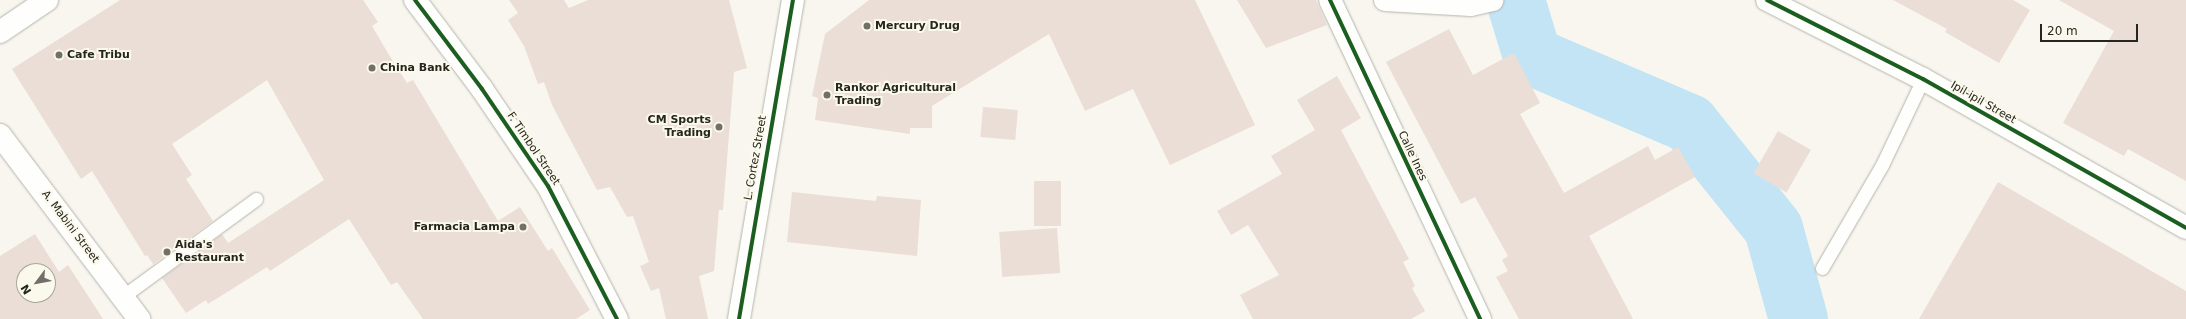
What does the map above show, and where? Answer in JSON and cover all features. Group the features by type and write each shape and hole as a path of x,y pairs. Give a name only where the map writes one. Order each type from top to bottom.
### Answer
{"street":[{"path":"0,32 47,0"},
{"name":"F. Timbol Street","path":"415,0 482,89 548,186 617,319"},
{"name":"L. Cortez Street","path":"739,319 764,160 793,0"},
{"name":"Calle Ines","path":"1330,0 1480,319"},
{"path":"1385,0 1482,2"},
{"name":"Ipil-ipil Street","path":"1767,0 1923,79 2186,228"},
{"name":"A. Mabini Street","path":"0,135 139,319"}],"lane":[{"path":"1822,268 1882,165 1923,79"},
{"path":"122,296 256,199"}],"building":[{"path":"120,0 363,0 378,22 372,26 389,55 407,83 413,80 498,221 520,207 548,251 552,248 590,310 576,319 423,319 397,282 391,285 349,219 270,271 267,267 208,304 206,300 186,313 162,278 222,234 228,243 324,180 267,80 172,144 192,175 186,179 213,221 153,264 147,255 145,256 92,171 81,179 12,69"},
{"path":"509,0 564,0 569,8 588,0 729,0 747,68 734,72 723,210 719,210 714,271 699,276 708,319 666,319 659,288 651,291 640,266 649,262 633,216 627,217 610,187 597,190 552,105 544,82 538,84 524,46 508,20 518,13"},
{"path":"869,0 1195,0 1255,125 1170,165 1133,89 1085,111 1049,34 932,106 932,128 910,128 910,134 815,120 818,98 812,96 825,34"},
{"path":"1237,0 1316,0 1327,25 1266,48"},
{"path":"1893,0 2013,0 2030,10 1999,63 1945,32 1947,29"},
{"path":"2059,0 2186,0 2186,181 2128,149 2124,156 2063,123 2114,31"},
{"path":"1449,29 1473,75 1514,53 1540,103 1520,114 1564,193 1648,146 1655,160 1678,147 1695,177 1589,236 1633,319 1519,319 1496,277 1508,271 1502,260 1508,256 1475,197 1461,204 1386,62"},
{"path":"1337,76 1361,118 1341,130 1409,259 1403,262 1415,286 1412,288 1425,311 1411,319 1253,319 1240,295 1279,275 1248,225 1231,235 1217,211 1282,174 1271,156 1315,130 1297,100"},
{"path":"983,107 1018,110 1015,140 980,137"},
{"path":"1778,131 1811,150 1786,192 1754,173"},
{"path":"1034,181 1061,181 1061,226 1034,226"},
{"path":"1998,182 2186,291 2186,319 1919,319"},
{"path":"792,192 876,201 877,196 921,200 917,256 787,242"},
{"path":"1057,228 1060,273 1002,277 999,232"},
{"path":"35,234 53,263 16,263 16,303 56,303 56,267 59,272 68,265 103,319 0,319 0,256"}],"waterway":[{"path":"1515,0 1532,56 1689,123 1773,228 1798,319"}],"cycle path":[{"path":"415,0 482,89 548,186 617,319"},
{"path":"739,319 793,0"},
{"path":"1330,0 1480,319"},
{"path":"1767,0 1923,79 2186,228"}],"place":[{"name":"Mercury Drug","path":"867,26"},
{"name":"Cafe Tribu","path":"59,55"},
{"name":"China Bank","path":"372,68"},
{"name":"Rankor Agricultural Trading","path":"827,95"},
{"name":"CM Sports Trading","path":"719,127"},
{"name":"Farmacia Lampa","path":"523,227"},
{"name":"Aida's Restaurant","path":"167,252"}]}
